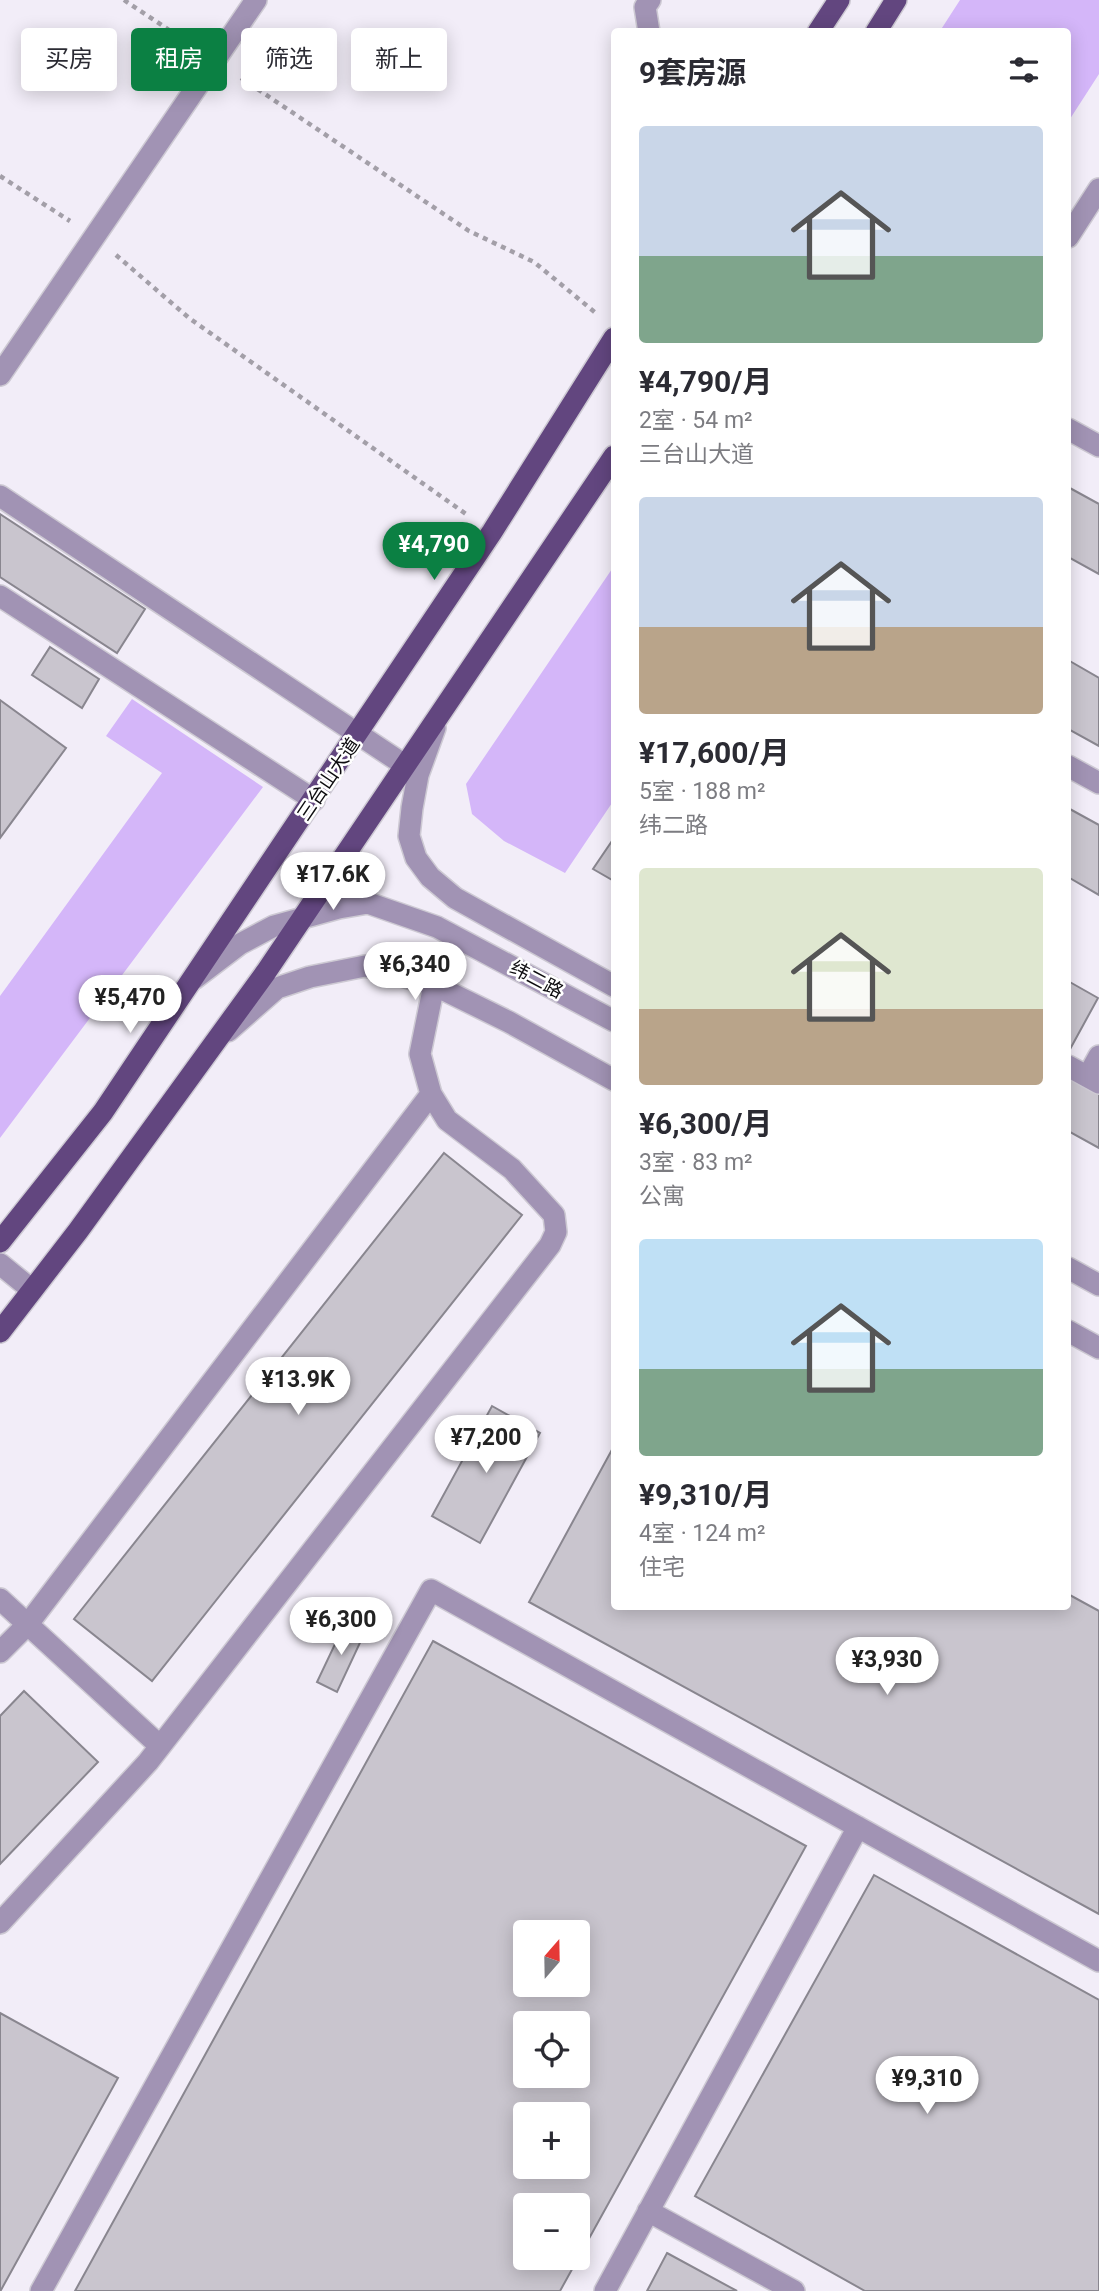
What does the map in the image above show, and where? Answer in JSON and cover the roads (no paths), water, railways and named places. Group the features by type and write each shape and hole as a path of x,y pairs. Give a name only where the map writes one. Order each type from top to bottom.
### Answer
{"main road":[{"path":"821,28 839,0"},
{"path":"878,28 896,0"},
{"name":"三台山大道","path":"0,1242 103,1112 314,800 492,532 609,329"},
{"path":"0,1332 303,918 611,460"}],"street":[{"path":"0,375 256,0"},
{"path":"648,28 645,7 650,0"},
{"path":"1071,232 1099,190"},
{"path":"1071,431 1099,446"},
{"path":"0,496 406,766"},
{"path":"0,596 314,800"},
{"path":"438,719 418,775 412,808 409,836 416,858 430,877 455,898 611,984"},
{"path":"1071,768 1099,783"},
{"name":"纬二路","path":"192,980 240,944 274,926 368,903 437,927 611,1019"},
{"path":"213,1044 277,988 310,977 365,966 434,985 509,1022 611,1078"},
{"path":"0,1923 148,1762 550,1245 556,1232 554,1215 512,1170 447,1119 431,1094 420,1054 434,985"},
{"path":"1071,1068 1093,1080 1099,1056"},
{"path":"0,1652 28,1624 431,1094"},
{"path":"0,1264 32,1290"},
{"path":"1071,1270 1099,1285"},
{"path":"1071,1333 1099,1348"},
{"path":"41,2291 430,1591 1099,1961"},
{"path":"0,1599 160,1746"},
{"path":"605,2291 858,1827"},
{"path":"648,2211 793,2291"}]}
